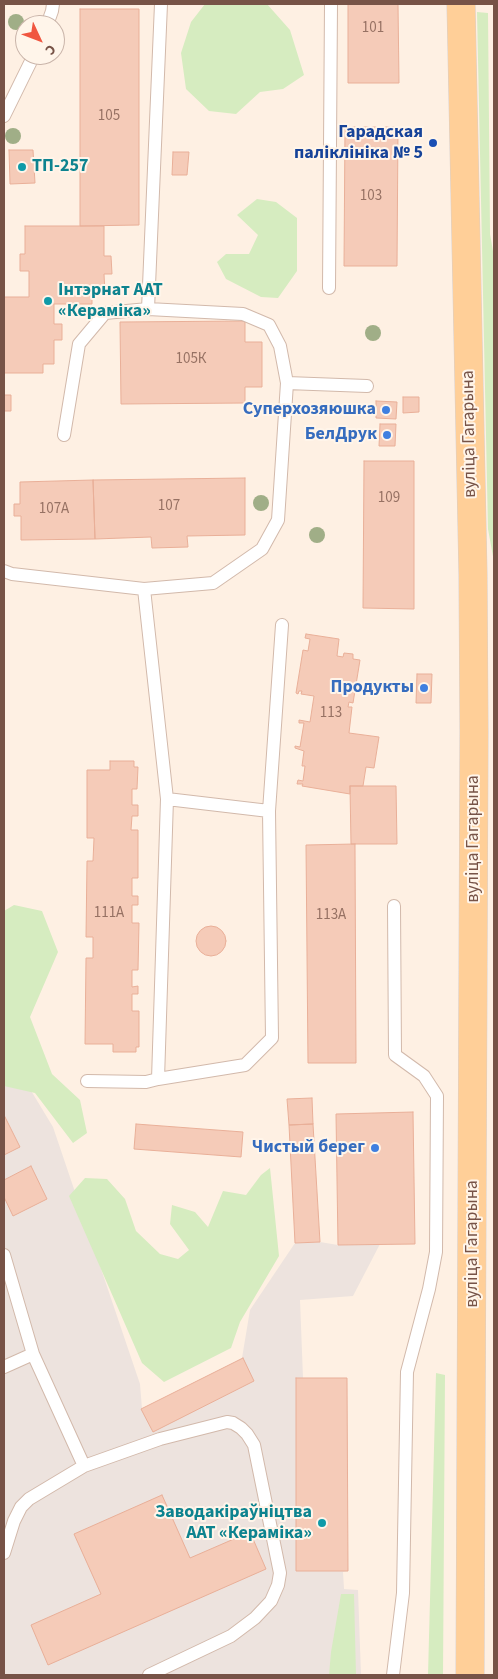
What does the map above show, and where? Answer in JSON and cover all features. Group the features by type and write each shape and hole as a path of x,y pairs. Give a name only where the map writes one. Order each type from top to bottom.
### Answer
{"main road":[{"name":"вуліца Гагарына","path":"461,4 473,575 484,732 470,1675"}],"lane":[{"path":"148,309 161,4"},
{"path":"329,288 331,4"},
{"path":"4,116 29,65"},
{"path":"4,571 12,574 144,589 213,583 262,549 278,520 287,383 280,346 269,325 243,314 148,309 105,313 79,344 64,435"},
{"path":"287,383 367,386"},
{"path":"144,589 168,799 158,1079"},
{"path":"88,1081 146,1082 245,1066 272,1038 269,811 282,624"},
{"path":"168,799 269,811"},
{"path":"393,1675 403,1593 407,1372 436,1252 436,1096 424,1076 395,1055 394,906"},
{"path":"4,1255 33,1354 84,1466"},
{"path":"4,1367 33,1354"},
{"path":"4,1553 14,1521 21,1507 29,1499 84,1466 160,1439 227,1422 233,1423 240,1428 247,1434 254,1445 280,1573 278,1586 271,1600 256,1618 231,1636 149,1675"}],"shaded area":[{"path":"4,1046 53,1127 140,1384 142,1409 242,1358 250,1310 295,1243 380,1244 353,1296 300,1300 303,1378 347,1378 348,1571 343,1572 344,1589 358,1590 361,1675 4,1675"}],"green space":[{"path":"205,4 267,4 290,30 304,75 283,89 260,92 236,114 209,111 186,89 181,53 191,22"},
{"path":"477,12 488,13 490,234 494,257 494,562 488,529"},
{"path":"257,199 276,202 297,218 297,271 278,298 261,297 226,279 217,262 226,254 249,254 258,235 237,215"},
{"path":"14,905 42,911 58,952 30,1017 52,1074 80,1100 87,1133 73,1143 35,1093 4,1086 4,911"},
{"path":"270,1168 279,1256 240,1322 231,1348 164,1382 142,1363 69,1196 85,1178 107,1179 125,1199 136,1231 160,1254 178,1259 189,1250 170,1224 172,1205 195,1212 208,1227 223,1191 246,1195 261,1175"},
{"path":"436,1373 445,1375 443,1675 428,1675"},
{"path":"341,1594 354,1594 356,1675 329,1675"}],"building":[{"path":"348,4 398,4 399,83 348,83"},
{"path":"80,9 139,9 139,225 80,226"},
{"path":"345,127 398,127 397,266 344,266"},
{"name":"ТП-257","path":"9,150 33,150 35,183 10,184"},
{"path":"173,152 189,152 187,175 172,175"},
{"name":"Інтэрнат ААТ «Кераміка»","path":"25,226 104,226 104,256 111,256 112,274 104,274 105,294 92,294 92,304 54,304 54,324 62,324 62,340 54,340 54,364 43,364 43,373 4,373 4,297 29,297 29,271 20,271 20,254 25,254"},
{"path":"245,321 245,342 262,342 262,387 245,387 245,403 121,404 120,322"},
{"path":"4,395 11,395 11,411 4,411"},
{"path":"403,397 419,397 419,412 403,413"},
{"name":"Суперхозяюшка","path":"376,401 397,402 396,419 376,418"},
{"name":"БелДрук","path":"380,424 396,424 395,446 379,446"},
{"path":"364,461 414,461 414,609 363,608"},
{"path":"245,478 245,535 187,536 188,547 152,548 151,537 95,539 93,480"},
{"path":"93,480 95,539 21,540 21,516 14,516 14,504 20,504 20,482"},
{"path":"306,634 339,639 337,656 343,657 344,653 353,654 353,659 360,660 353,703 349,702 348,707 352,707 349,733 379,737 374,768 366,767 363,786 350,786 350,794 297,784 298,780 303,781 305,766 302,766 304,751 295,748 295,746 300,747 304,723 299,723 299,720 310,722 314,696 301,694 302,691 299,691 298,694 296,693 303,650 308,651 310,639 305,638"},
{"name":"Продукты","path":"417,674 432,674 431,703 416,703"},
{"path":"110,761 134,761 134,767 138,767 137,789 132,789 132,805 138,805 138,816 132,816 131,830 138,830 138,878 132,878 132,896 138,896 138,905 132,905 132,923 139,923 138,970 132,970 132,987 138,986 138,994 132,994 132,1011 139,1011 139,1047 136,1047 136,1052 113,1052 113,1044 85,1044 86,958 93,958 93,937 86,937 87,861 93,861 94,838 87,838 87,770 110,770"},
{"path":"350,786 396,786 397,844 351,844"},
{"path":"355,844 356,1063 308,1063 306,845"},
{"path":"211,926 222,930 226,941 222,952 211,956 200,952 196,941 200,930"},
{"path":"312,1098 313,1124 289,1125 287,1099"},
{"name":"Чистый берег","path":"413,1112 415,1244 338,1245 336,1114"},
{"path":"4,1115 20,1147 4,1155"},
{"path":"136,1124 243,1132 241,1157 134,1149"},
{"path":"313,1124 320,1242 295,1243 289,1125"},
{"path":"31,1166 47,1199 13,1216 4,1197 4,1180"},
{"path":"243,1358 254,1381 153,1432 141,1409"},
{"name":"Заводакіраўніцтва ААТ «Кераміка»","path":"296,1378 347,1378 348,1571 296,1571"},
{"path":"162,1495 190,1558 250,1532 266,1569 48,1665 31,1625 101,1594 74,1534"}],"place":[{"name":"Гарадская паліклініка № 5","path":"433,143"},
{"name":"ТП-257","path":"22,167"},
{"name":"Інтэрнат ААТ «Кераміка»","path":"48,301"},
{"name":"Суперхозяюшка","path":"386,410"},
{"name":"БелДрук","path":"387,435"},
{"name":"Продукты","path":"424,688"},
{"name":"Чистый берег","path":"375,1148"},
{"name":"Заводакіраўніцтва ААТ «Кераміка»","path":"322,1523"}]}
